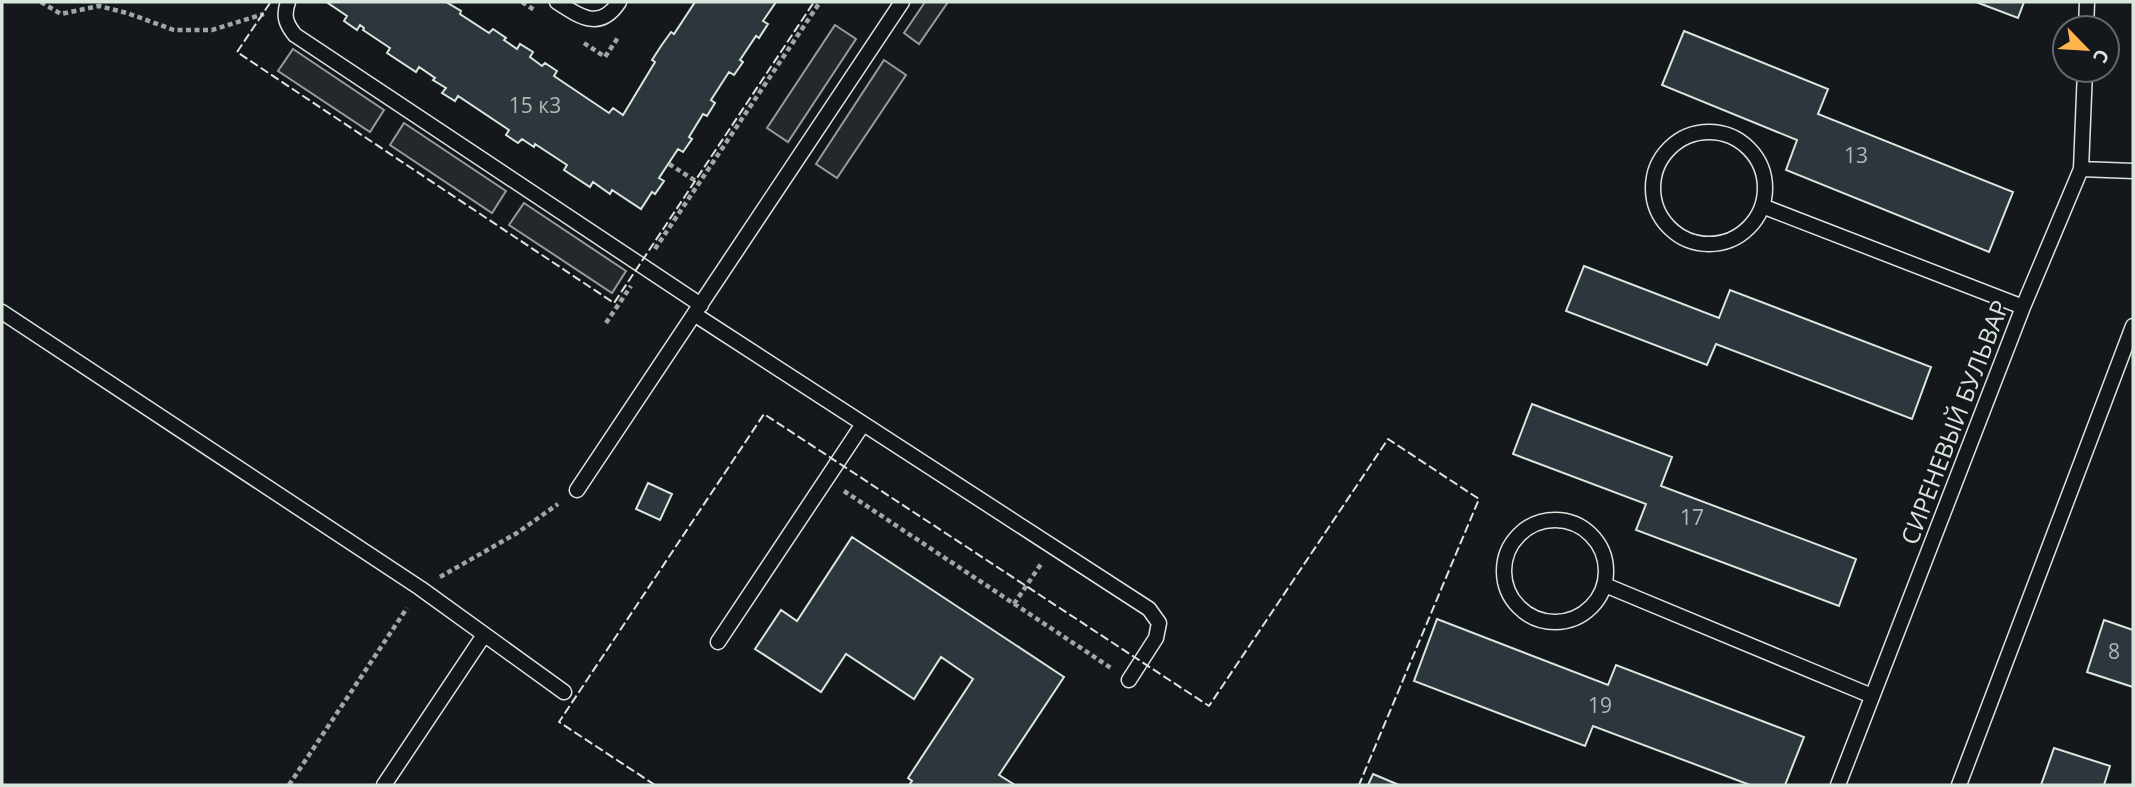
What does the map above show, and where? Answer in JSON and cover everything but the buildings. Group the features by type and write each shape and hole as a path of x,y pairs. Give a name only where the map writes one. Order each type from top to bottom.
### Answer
{"lane":[{"path":"556,2 580,18 599,19 613,11 620,2"},
{"path":"577,490 902,2"},
{"path":"286,7 287,25 295,35 643,266 698,310 863,424 1149,608 1159,623 1156,638 1129,680"},
{"name":"СИРЕНЕВЫЙ БУЛЬВАР","path":"1838,785 2024,307 2081,169 2084,84"},
{"path":"1722,133 1739,141 1753,153 1762,169 1765,188 1762,206 1753,222 1740,235 1723,243 1704,244 1686,240 1671,230 1659,216 1653,198 1653,179 1659,162 1670,147 1695,134 1722,133"},
{"path":"2081,169 2133,171"},
{"path":"1762,206 2024,307"},
{"path":"2,312 420,588 564,692"},
{"path":"1959,785 2133,326"},
{"path":"718,642 863,424"},
{"path":"1560,520 1577,524 1592,535 1602,550 1606,567 1605,585 1597,601 1584,613 1568,621 1550,622 1533,617 1518,607 1508,592 1504,575 1506,557 1514,541 1527,528 1543,521 1560,520"},
{"path":"1605,585 1872,696"},
{"path":"384,785 484,635"}],"path":[{"path":"41,2 61,14 99,6 174,30 212,30 286,7"},
{"path":"606,323 820,2"},
{"path":"669,163 699,183"},
{"path":"826,479 1129,680"},
{"path":"289,785 420,588 517,533 577,490"},
{"path":"1014,604 1053,546"}],"shaded area":[{"path":"925,2 948,2 919,44 904,33"},
{"path":"835,25 856,39 788,142 767,128"},
{"path":"293,49 384,110 370,132 278,71"},
{"path":"884,60 906,75 837,178 816,164"},
{"path":"404,123 506,191 492,213 390,145"},
{"path":"524,203 626,271 612,293 509,225"}],"fence":[{"path":"270,3 237,52 614,303 814,2"},
{"path":"655,785 559,722 764,414 1209,706 1388,439 1479,499 1359,785"}]}
